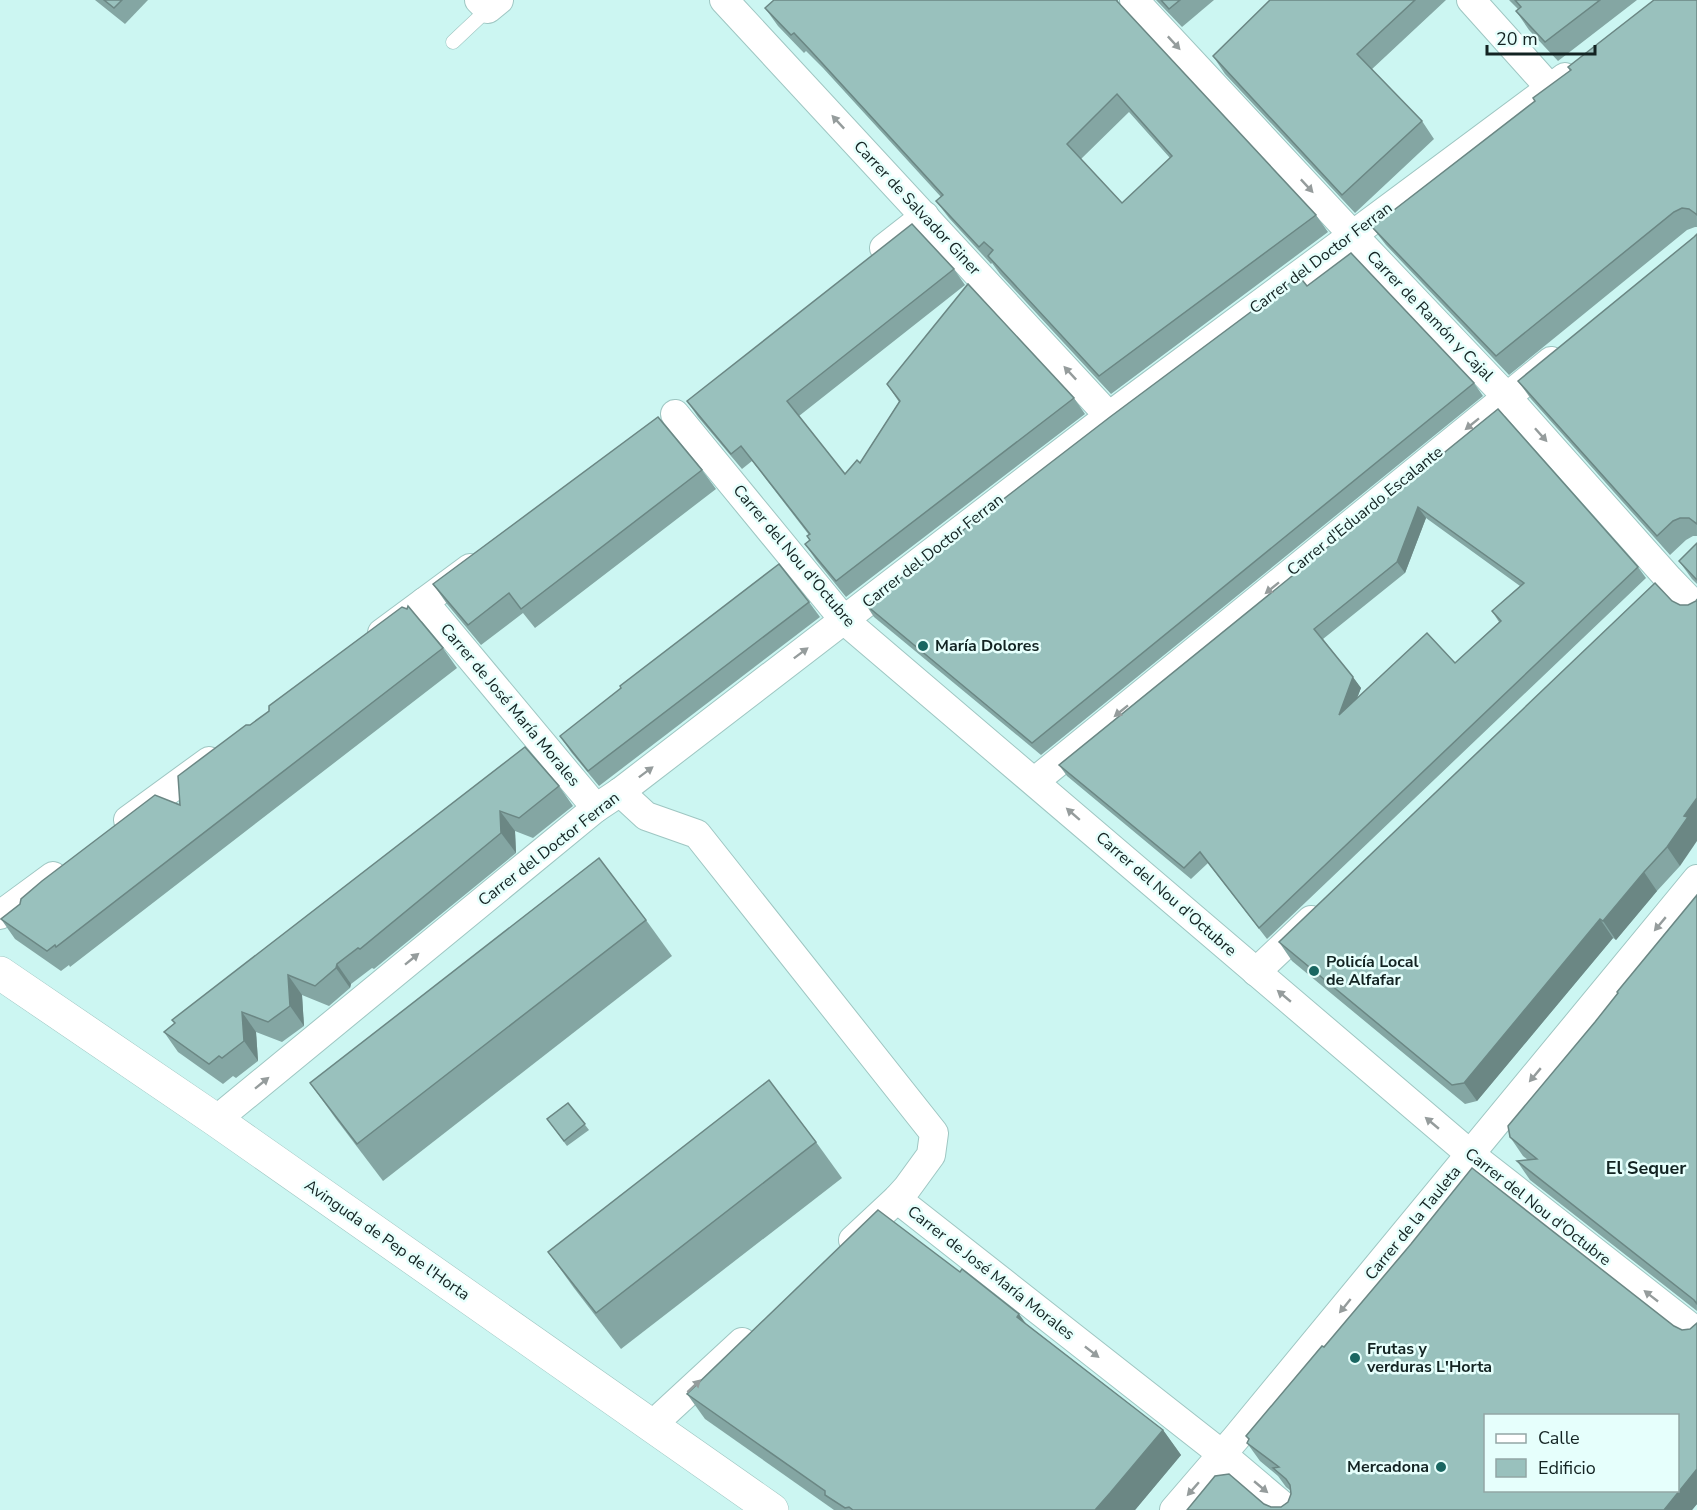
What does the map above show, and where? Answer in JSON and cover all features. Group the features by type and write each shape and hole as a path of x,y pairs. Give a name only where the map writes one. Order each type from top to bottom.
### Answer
{"street":[{"name":"Carrer de Salvador Giner","path":"724,0 1110,416"},
{"name":"Carrer de Ramón y Cajal","path":"1134,0 1506,396 1660,587 1697,608"},
{"path":"1471,0 1550,88"},
{"name":"Carrer del Doctor Ferran","path":"216,1120 596,808 620,792 1110,416 1585,61"},
{"path":"860,267 925,216"},
{"name":"Carrer d'Eduardo Escalante","path":"1035,781 1570,345"},
{"name":"Carrer del Nou d'Octubre","path":"675,414 844,620 1470,1154 1697,1332"},
{"path":"366,645 489,554"},
{"path":"1660,587 1690,559"},
{"name":"Carrer de José María Morales","path":"424,602 596,808"},
{"path":"106,837 231,744"},
{"name":"Carrer de José María Morales","path":"620,792 646,816 697,834 934,1132 931,1155 897,1199 1223,1455 1288,1510"},
{"path":"0,915 77,858"},
{"name":"Carrer de la Tauleta","path":"1174,1510 1223,1455 1697,879"},
{"path":"1256,972 1333,899"},
{"name":"Avinguda de Pep de l'Horta","path":"0,973 216,1120 772,1510"},
{"path":"836,1256 897,1199"},
{"path":"651,1426 756,1329"}],"lane":[{"path":"453,42 491,2"}],"building":[{"path":"104,0 122,0 114,8"},
{"path":"774,0 1116,0 1316,215 1099,376 988,256 993,250 984,242 979,247 936,201 943,195 794,33 791,35 765,8","holes":["1117,94 1172,156 1122,203 1067,144"]},
{"path":"1161,0 1180,0 1169,9"},
{"path":"1270,0 1415,0 1357,54 1422,121 1342,195 1213,56"},
{"path":"1515,0 1600,0 1545,42 1516,11 1521,7"},
{"path":"1654,0 1697,0 1697,215 1689,209 1682,208 1674,212 1496,356 1372,227 1535,101 1533,98 1571,70 1568,67"},
{"path":"912,224 954,269 787,401 845,474 857,460 860,463 900,401 887,384 968,284 1074,398 836,581 805,544 810,540 807,536 810,534 741,446 731,454 687,401"},
{"path":"1697,234 1697,524 1689,518 1680,518 1673,521 1657,536 1518,381"},
{"path":"1351,253 1474,383 1032,743 866,605 1110,417 1299,276 1307,286"},
{"path":"1498,409 1638,567 1259,928 1200,852 1184,868 1059,765","holes":["1418,507 1524,583 1492,611 1501,621 1455,663 1427,633 1339,715 1353,677 1314,629 1397,562"]},
{"path":"658,417 702,470 521,609 509,593 468,625 433,584"},
{"path":"1697,543 1697,580 1679,561"},
{"path":"779,564 809,602 588,771 560,736 621,688 620,686"},
{"path":"1655,583 1672,601 1680,605 1688,605 1697,599 1697,798 1684,816 1688,817 1667,847 1603,921 1600,919 1464,1083 1452,1085 1279,942"},
{"path":"408,606 443,648 56,947 55,945 47,951 1,919 20,904 21,899 42,881 155,795 180,805 178,776 246,725 250,725 269,711 269,706 402,607 407,609"},
{"path":"525,747 559,786 519,818 500,811 501,833 360,949 358,948 337,964 336,968 315,986 288,975 290,1006 268,1022 242,1012 244,1041 222,1058 219,1056 209,1064 164,1032 175,1023 172,1020"},
{"path":"599,858 646,920 357,1144 310,1083"},
{"path":"1697,895 1697,1304 1517,1161 1537,1159 1510,1137 1508,1126"},
{"path":"769,1080 816,1142 596,1313 548,1252"},
{"path":"568,1103 585,1124 564,1141 547,1119"},
{"path":"1472,1168 1674,1326 1682,1330 1690,1329 1697,1323 1697,1469 1679,1491 1679,1414 1484,1414 1484,1492 1678,1492 1664,1510 1187,1510 1215,1476 1229,1474 1264,1504 1281,1507 1288,1502 1291,1494 1290,1485 1273,1468 1279,1467 1247,1443 1249,1439 1246,1436 1322,1346 1324,1347"},
{"path":"878,1210 960,1272 962,1269 1019,1314 1017,1317 1163,1430 1095,1510 853,1510 849,1507 845,1508 825,1495 825,1491 687,1394"}],"place":[{"name":"María Dolores","path":"923,646"},
{"name":"Policía Local de Alfafar","path":"1314,971"},
{"name":"Frutas y verduras L'Horta","path":"1355,1358"},
{"name":"Mercadona","path":"1441,1467"}],"district":[{"name":"El Sequer","path":"1646,1168"}]}
